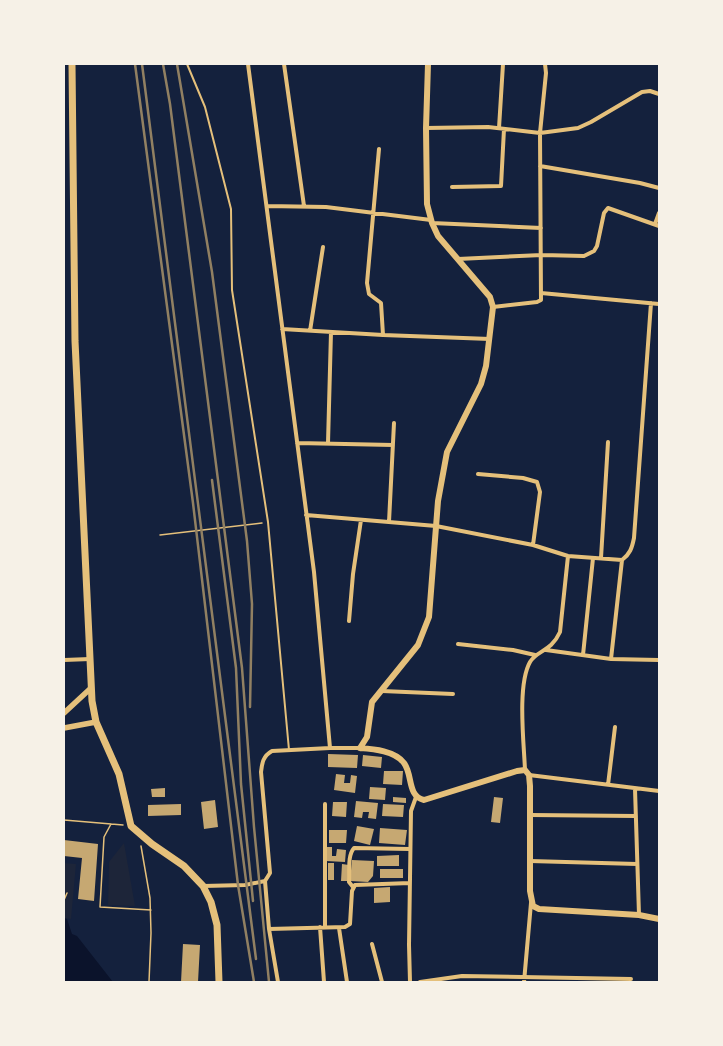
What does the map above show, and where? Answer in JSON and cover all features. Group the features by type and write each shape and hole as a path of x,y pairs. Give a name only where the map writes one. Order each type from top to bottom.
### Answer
{"main road":[{"path":"72,64 75,341 91,688 96,722 119,774 130,826 184,866 203,886 211,902 217,925 219,982"},
{"path":"428,64 426,128 428,204 432,222 438,236 490,297 492,307 490,339 486,366 481,384 447,452 438,501 431,602 425,628 418,645 372,702 367,737 360,748 374,749 399,758 405,764 416,796 424,800 430,800 517,771 527,772 530,815 531,903 535,908 639,915 659,920"},
{"path":"367,737 374,749"}],"street":[{"path":"248,64 314,572 330,748"},
{"path":"284,64 304,206"},
{"path":"498,128 503,64"},
{"path":"492,307 537,302 541,300 542,255 540,133 546,73 545,64"},
{"path":"426,128 498,128 540,133 578,128 642,92 650,91 659,94"},
{"path":"452,187 501,186 504,129"},
{"path":"379,149 367,287 369,294 378,299 382,307 383,335"},
{"path":"540,166 640,183 659,188"},
{"path":"267,206 304,206 374,213 432,222 541,228"},
{"path":"458,259 542,255 584,256 594,251 597,246 604,213 608,208 657,225 659,213"},
{"path":"310,331 323,247"},
{"path":"542,293 659,304"},
{"path":"306,515 436,526 533,545 568,556 622,560 632,549 634,538 651,303"},
{"path":"282,329 490,339"},
{"path":"328,443 331,332"},
{"path":"389,522 394,423"},
{"path":"601,558 608,442"},
{"path":"297,443 393,445"},
{"path":"478,474 523,478 536,482 540,492 533,545"},
{"path":"349,621 353,574 361,520"},
{"path":"568,556 560,632 556,641 546,650 535,656 530,662 523,688 527,772 608,785 659,791"},
{"path":"583,655 593,558"},
{"path":"611,660 622,560"},
{"path":"458,644 513,650 535,656"},
{"path":"546,650 611,660 659,660"},
{"path":"64,660 90,659"},
{"path":"64,713 91,688"},
{"path":"382,690 453,694"},
{"path":"64,728 96,722"},
{"path":"608,785 615,727"},
{"path":"278,982 269,929 265,881 270,873 261,772 263,760 266,754 272,751 360,748"},
{"path":"636,789 639,915"},
{"path":"410,982 409,945 411,811 416,796"},
{"path":"324,982 322,927 325,804"},
{"path":"530,815 636,816"},
{"path":"269,929 345,927 350,924 353,887 349,882 350,854 354,848 410,849"},
{"path":"530,861 637,864"},
{"path":"203,886 246,885 265,881"},
{"path":"353,887 358,884 410,882"},
{"path":"524,982 531,903"},
{"path":"340,928 347,982"},
{"path":"372,944 382,982"},
{"path":"420,982 462,976 630,979"}],"lane":[{"path":"187,64 205,107 231,209 232,290 268,522 288,750"}],"path":[{"path":"160,535 268,522"},
{"path":"64,820 130,826"},
{"path":"111,824 104,837 100,907 150,910"},
{"path":"140,834 150,910 149,982"},
{"path":"64,900 67,892"}],"shaded area":[{"path":"124,843 135,906 108,905 109,862"},
{"path":"64,863 76,864 71,919 64,918"},
{"path":"64,918 67,919 72,934 77,936 113,982 64,982"}],"building":[{"path":"328,754 358,755 357,768 328,767"},
{"path":"363,755 382,757 381,768 362,766"},
{"path":"384,771 403,771 402,785 383,784"},
{"path":"336,774 345,775 344,783 350,783 351,775 357,776 355,793 334,790"},
{"path":"370,787 386,788 385,800 369,799"},
{"path":"165,788 165,797 152,797 151,789"},
{"path":"393,797 406,798 406,803 393,802"},
{"path":"494,797 503,798 500,823 491,822"},
{"path":"215,800 218,827 204,829 201,802"},
{"path":"356,801 378,803 376,819 368,818 369,812 363,812 362,818 354,817"},
{"path":"333,802 347,802 346,817 332,816"},
{"path":"181,804 181,815 148,816 148,805"},
{"path":"383,804 404,805 403,817 382,816"},
{"path":"357,826 374,829 370,845 354,841"},
{"path":"380,828 407,830 405,845 379,843"},
{"path":"329,830 347,830 346,843 329,843"},
{"path":"64,840 98,844 94,901 78,899 82,858 64,856"},
{"path":"327,847 332,847 332,856 336,856 337,849 346,850 345,862 326,861"},
{"path":"399,855 399,866 377,866 377,856"},
{"path":"352,860 374,861 373,876 368,882 350,881"},
{"path":"328,863 334,863 334,880 328,880"},
{"path":"342,864 349,865 349,881 341,881"},
{"path":"380,869 403,869 403,878 380,878"},
{"path":"390,887 390,902 374,903 374,888"},
{"path":"183,944 200,945 198,982 181,982"}],"railway":[{"path":"135,64 193,503 238,885 254,982"},
{"path":"142,64 256,959"},
{"path":"163,64 170,104 242,668 254,827 269,982"},
{"path":"177,64 212,272 247,541 252,604 250,707"},
{"path":"212,480 236,668 241,784 253,901"}]}
